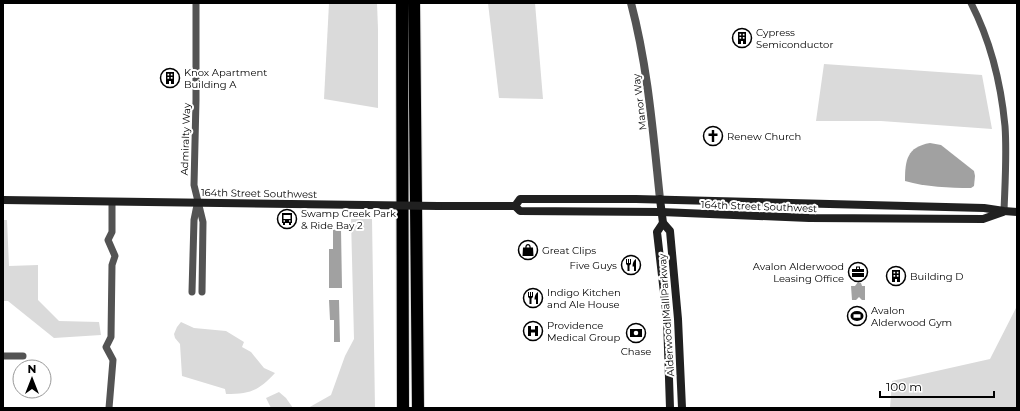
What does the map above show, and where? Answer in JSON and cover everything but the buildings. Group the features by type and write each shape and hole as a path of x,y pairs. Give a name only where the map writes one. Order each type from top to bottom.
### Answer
{"highway":[{"path":"402,3 403,408"},
{"path":"414,3 418,408"}],"main road":[{"name":"164th Street Southwest","path":"515,206 520,199 660,199 984,208 1004,212 1017,212"},
{"name":"Alderwood Mall Parkway","path":"660,199 663,223 670,231 678,319 682,408"},
{"name":"164th Street Southwest","path":"3,200 515,206 520,211 661,212 808,218 983,219 1004,212"},
{"name":"Alderwood Mall Parkway","path":"663,223 657,232 666,319 670,408"}],"street":[{"name":"Admiralty Way","path":"196,3 194,185 203,222 202,292"},
{"name":"Manor Way","path":"631,3 645,66 660,199"},
{"path":"971,3 990,51 1000,87 1005,127 1004,212"},
{"path":"109,408 114,360 106,347 111,337 112,265 115,256 108,240 112,232 112,202"},
{"path":"192,292 194,220 198,203"},
{"path":"3,356 23,356"}],"shaded area":[{"path":"329,3 377,3 378,108 324,99"},
{"path":"488,3 535,3 543,99 499,98"},
{"path":"824,64 982,75 992,129 881,121 816,121"},
{"path":"930,143 941,145 974,171 974,186 971,188 929,186 905,181 907,161 912,151 922,145"},
{"path":"351,219 372,219 375,408 308,408 331,395 345,356 354,339"},
{"path":"3,220 7,220 9,266 38,265 38,300 59,321 99,322 101,335 54,338 8,301 3,301"},
{"path":"341,229 342,288 329,288 329,249 333,249 333,230"},
{"path":"858,282 861,283 862,286 865,286 865,300 862,300 859,297 856,300 852,300 851,286 855,286"},
{"path":"329,300 339,300 340,342 334,342 334,320 330,320"},
{"path":"1017,306 1017,408 890,408 892,381 990,359"},
{"path":"181,322 194,328 226,331 244,342 242,347 251,352 264,368 275,373 259,388 248,392 235,394 226,394 225,389 182,376 180,344 175,338 174,334"},
{"path":"279,392 286,398 293,408 271,408 266,398"}],"place":[{"name":"Cypress Semiconductor","path":"742,38"},
{"name":"Knox Apartment Building A","path":"170,78"},
{"name":"Renew Church","path":"713,136"},
{"name":"Swamp Creek Park & Ride Bay 2","path":"287,219"},
{"name":"Great Clips","path":"528,250"},
{"name":"Five Guys","path":"631,265"},
{"name":"Avalon Alderwood Leasing Office","path":"858,272"},
{"name":"Building D","path":"896,276"},
{"name":"Indigo Kitchen and Ale House","path":"533,298"},
{"name":"Avalon Alderwood Gym","path":"857,316"},
{"name":"Providence Medical Group","path":"533,331"},
{"name":"Chase","path":"636,333"}]}
